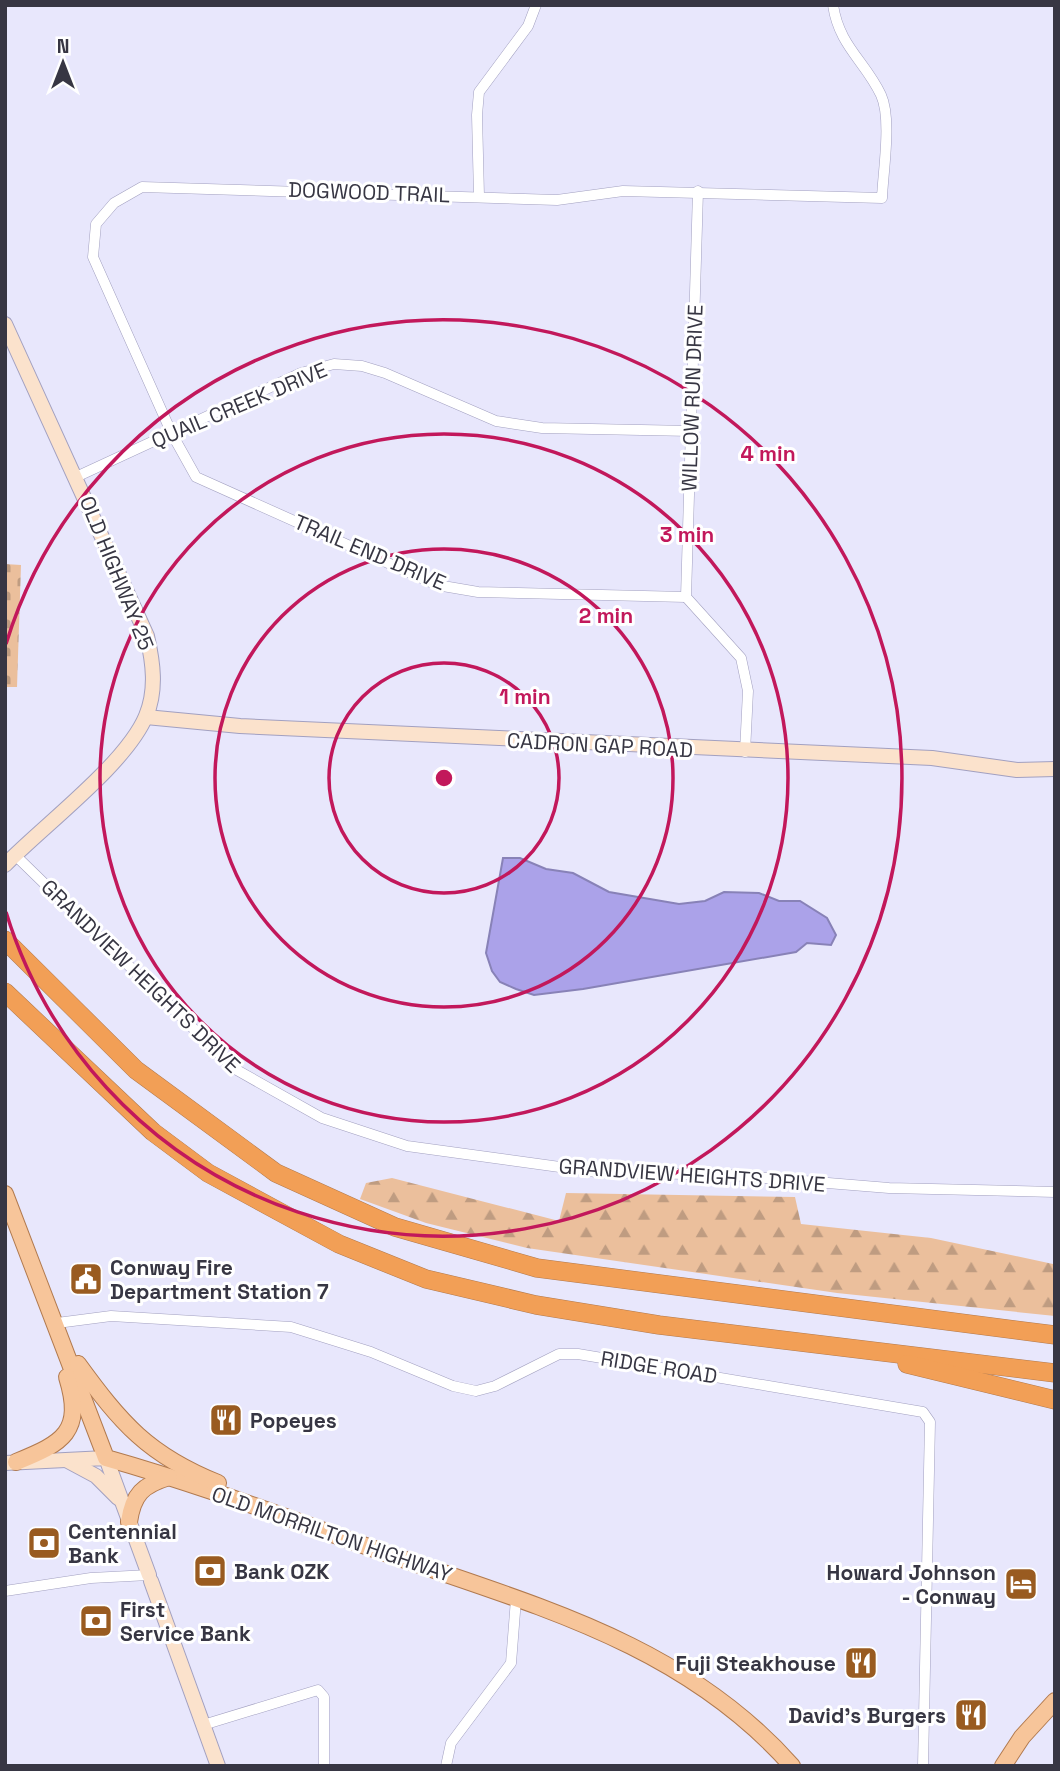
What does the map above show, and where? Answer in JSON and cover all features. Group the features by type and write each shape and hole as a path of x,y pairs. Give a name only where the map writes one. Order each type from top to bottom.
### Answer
{"highway":[{"path":"6,941 147,1078 276,1173 395,1227 537,1268 1055,1335"},
{"path":"5,992 91,1076 208,1173 339,1244 426,1279 536,1305 659,1325 784,1338 1055,1373"},
{"path":"784,1338 877,1357 1055,1400"}],"main road":[{"path":"5,1194 57,1323 106,1458"},
{"path":"10,1462 52,1447 66,1435 72,1424 72,1394 57,1323"},
{"path":"57,1323 78,1364 114,1414 152,1450 188,1471 318,1529"},
{"name":"OLD MORRILTON HIGHWAY","path":"106,1458 169,1476 516,1599 643,1649 693,1679 742,1715 792,1766"},
{"path":"129,1522 132,1502 142,1488 169,1476"},
{"path":"1003,1766 1022,1737 1055,1702"}],"street":[{"path":"479,196 479,92 528,26 536,5"},
{"name":"DOGWOOD TRAIL","path":"172,434 93,257 96,224 114,202 142,187 557,200 623,191 881,198 886,117 881,96 840,35 833,5"},
{"name":"WILLOW RUN DRIVE","path":"686,597 698,191"},
{"name":"OLD HIGHWAY 25","path":"5,324 147,636 153,667 146,717 128,748 10,860"},
{"name":"QUAIL CREEK DRIVE","path":"76,477 301,373 334,364 385,373 496,421 542,428 691,431"},
{"name":"TRAIL END DRIVE","path":"172,434 196,477 437,585 478,592 686,597"},
{"path":"686,597 741,658 748,691 745,752"},
{"name":"CADRON GAP ROAD","path":"146,717 240,726 745,752 932,758 1017,769 1055,769"},
{"name":"GRANDVIEW HEIGHTS DRIVE","path":"10,860 234,1069 322,1118 407,1146 596,1172 730,1175 889,1188 1055,1192"},
{"name":"RIDGE ROAD","path":"57,1323 111,1316 291,1327 371,1352 453,1386 476,1391 495,1386 559,1354 578,1354 923,1412 930,1422 923,1766"},
{"path":"10,1462 106,1458 218,1766"},
{"path":"63,1459 96,1476 122,1505"},
{"path":"5,1591 91,1578 150,1578"},
{"path":"446,1766 451,1743 511,1663 516,1599"},
{"path":"203,1725 318,1689 324,1696 324,1766"}],"green space":[{"path":"5,564 21,565 17,687 5,687"},
{"path":"392,1178 559,1221 566,1193 795,1197 801,1224 931,1238 1053,1264 1055,1261 1055,1316 837,1293 527,1248 426,1223 360,1199 366,1183"}],"shaded area":[{"path":"503,858 520,858 546,869 573,873 609,892 679,904 705,901 724,892 759,893 779,901 800,901 827,918 836,935 831,945 807,943 796,952 534,995 500,982 492,971 486,953"}],"place":[{"name":"Conway Fire Department Station 7","path":"86,1279"},
{"name":"Popeyes","path":"226,1420"},
{"name":"Centennial Bank","path":"44,1543"},
{"name":"Bank OZK","path":"210,1571"},
{"name":"Howard Johnson - Conway","path":"1021,1584"},
{"name":"First Service Bank","path":"96,1621"},
{"name":"Fuji Steakhouse","path":"861,1663"},
{"name":"David's Burgers","path":"971,1715"}]}
